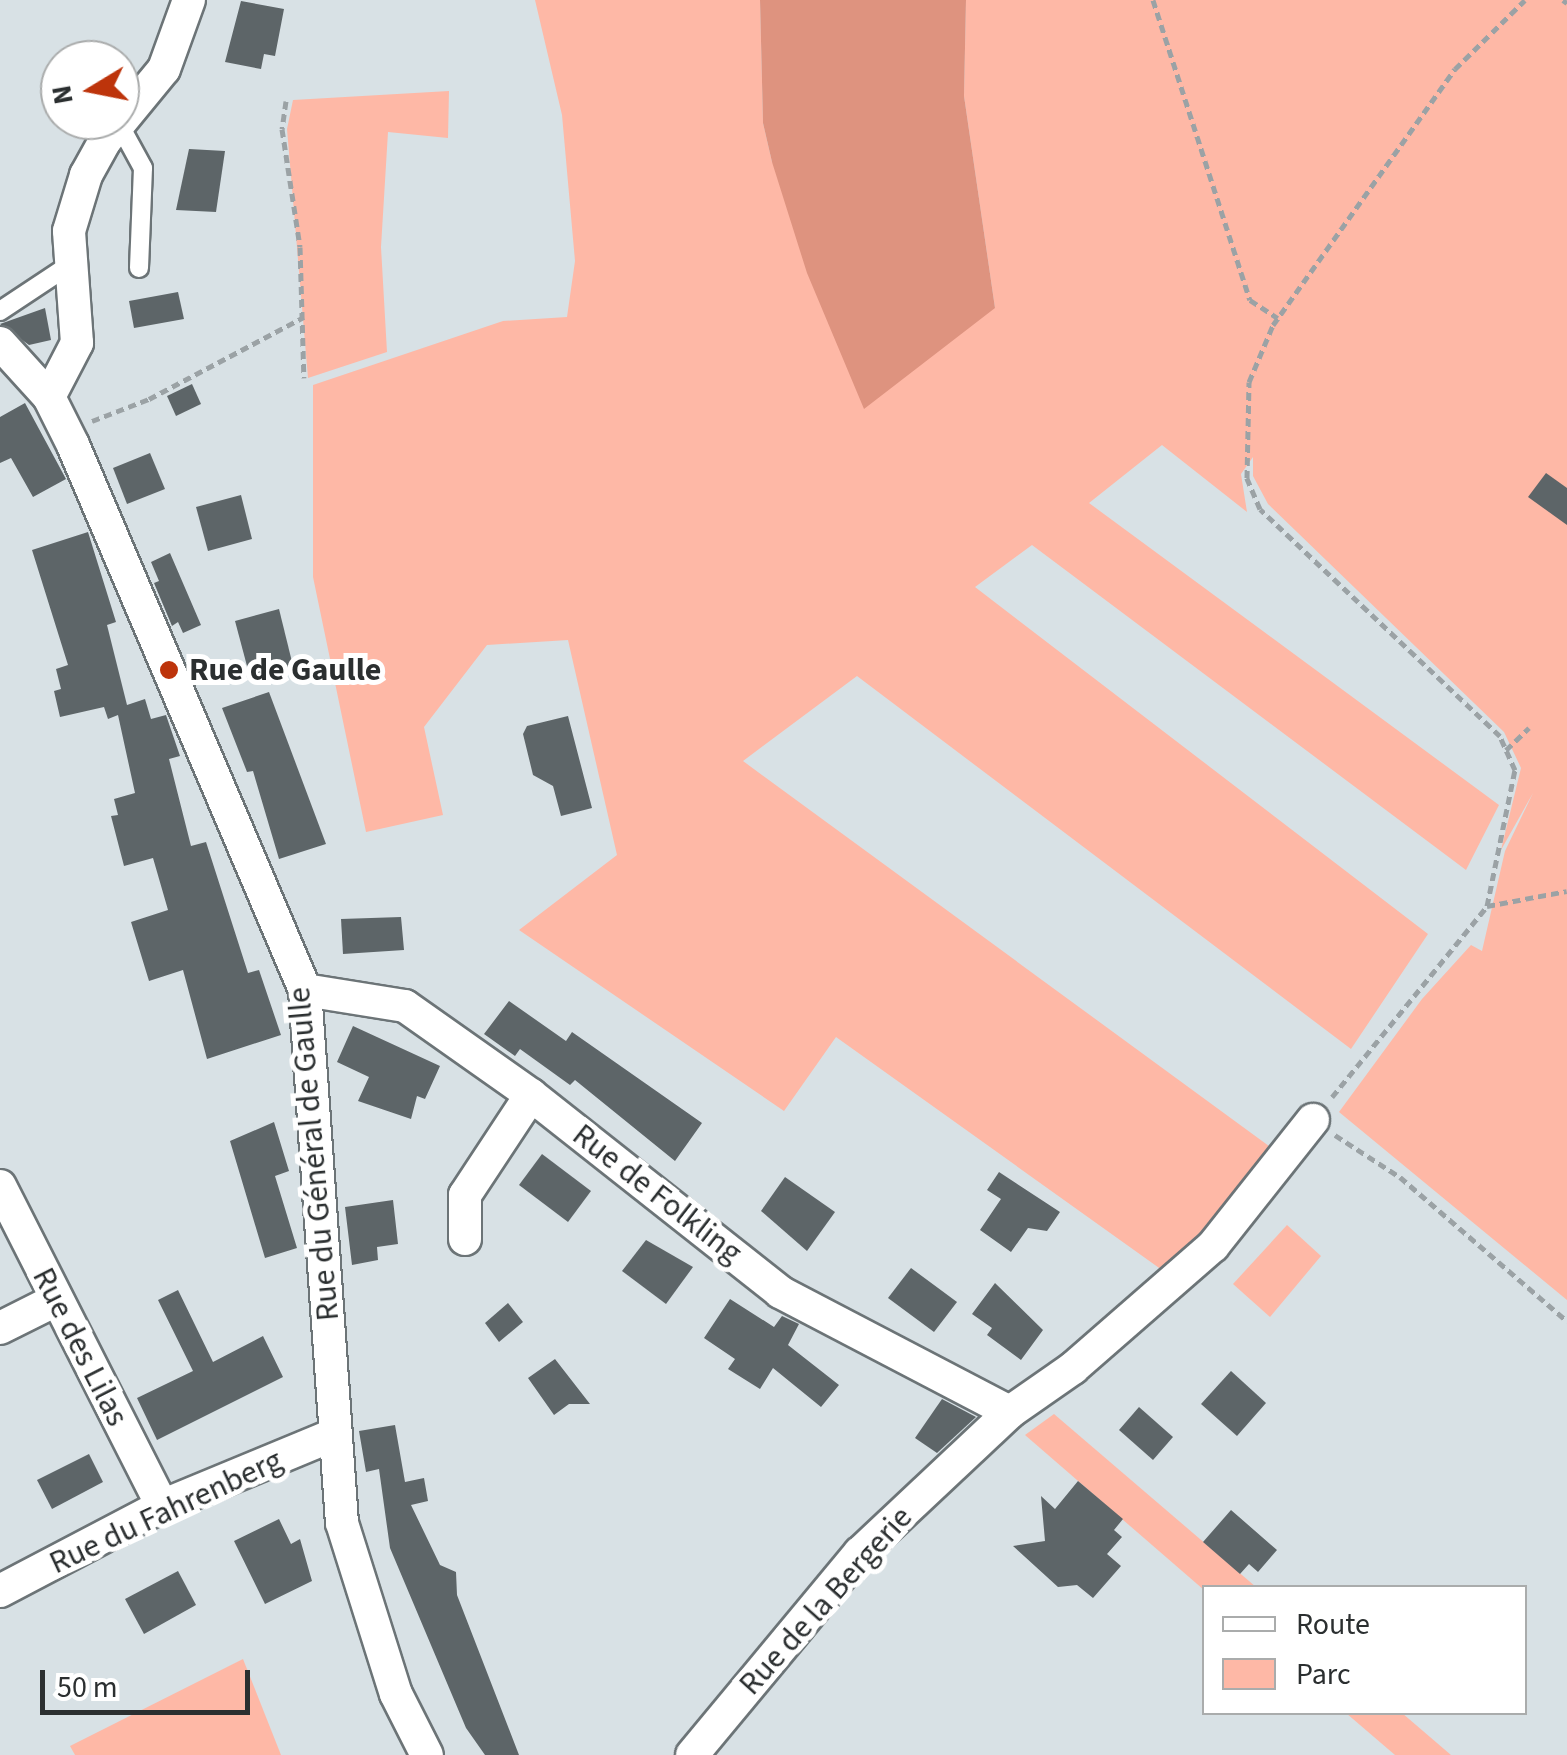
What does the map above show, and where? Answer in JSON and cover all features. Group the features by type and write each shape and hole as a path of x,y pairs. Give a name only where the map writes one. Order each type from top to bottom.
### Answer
{"street":[{"path":"140,98 164,69 189,0"},
{"path":"49,397 78,343 69,231 86,176 109,140"},
{"name":"Rue du Général de Gaulle","path":"0,343 49,397 305,990 332,1310 333,1436 342,1524 396,1694 427,1755"},
{"name":"Rue de Folkling","path":"305,990 405,1006 531,1095 780,1292 1010,1412"},
{"path":"465,1239 465,1195 531,1095"},
{"name":"Rue de la Bergerie","path":"692,1755 860,1553 1010,1412 1074,1368 1213,1246 1313,1120"},
{"name":"Rue des Lilas","path":"0,1186 54,1301 162,1506"},
{"path":"0,1328 54,1301"},
{"name":"Rue du Fahrenberg","path":"0,1591 162,1506 333,1436"}],"lane":[{"path":"128,140 143,168 139,268"},
{"path":"0,310 71,264"}],"path":[{"path":"1153,0 1250,300 1278,318"},
{"path":"1525,0 1455,69 1278,318 1248,382 1247,478 1260,508 1500,736 1516,770 1486,906 1313,1120 1400,1178 1567,1321"},
{"path":"286,100 282,128 304,317 304,378"},
{"path":"92,422 149,400 304,317"},
{"path":"1506,750 1529,728"},
{"path":"1486,906 1567,891"}],"green space":[{"path":"535,0 760,0 763,123 772,162 995,308 964,96 966,0 1567,0 1567,1300 1339,1112 1422,999 1471,945 1482,951 1505,851 1533,793 1501,850 1521,768 1504,732 1268,504 1253,476 1253,457 1241,474 1247,512 1162,445 1089,503 1499,805 1466,870 1032,545 975,587 1428,934 1351,1049 857,676 743,761 1277,1152 1169,1275 836,1037 784,1111 519,930 617,855 568,640 487,645 424,727 443,815 366,832 313,577 313,385 503,321 567,317 575,261 562,115"},
{"path":"449,91 448,138 388,132 381,247 387,352 308,378 287,129 293,100"},
{"path":"1287,1225 1321,1256 1270,1317 1233,1284"},
{"path":"1054,1414 1254,1585 1202,1585 1202,1588 1025,1435"},
{"path":"243,1659 281,1755 75,1755 70,1746"},
{"path":"1348,1715 1404,1715 1451,1755 1395,1755"}],"shaded area":[{"path":"760,0 966,0 964,96 995,308 864,409 807,273 772,162 763,123"}],"building":[{"path":"241,1 284,9 275,56 264,54 261,69 225,62"},
{"path":"189,149 225,151 216,212 176,210"},
{"path":"178,292 184,319 134,328 129,301"},
{"path":"45,308 51,340 29,345 0,324"},
{"path":"192,384 201,404 176,416 167,396"},
{"path":"25,403 66,479 33,497 11,458 0,463 0,417"},
{"path":"150,453 165,489 127,504 113,468"},
{"path":"1546,473 1567,488 1567,525 1528,497"},
{"path":"241,495 252,539 208,551 196,507"},
{"path":"88,532 116,622 107,625 127,705 145,699 151,719 166,715 180,756 169,759 191,846 206,842 248,973 259,970 281,1035 207,1059 183,970 149,981 131,922 168,910 153,858 124,866 111,816 118,815 114,799 135,793 118,715 108,719 104,707 60,717 54,691 61,689 56,669 68,665 32,550"},
{"path":"170,553 201,625 183,633 178,622 172,626 154,583 159,581 151,562"},
{"path":"279,609 294,670 251,681 235,621"},
{"path":"269,692 326,844 279,859 253,771 247,772 222,708"},
{"path":"568,716 592,808 561,816 553,786 533,775 523,734 527,726"},
{"path":"401,917 404,950 343,954 341,919"},
{"path":"509,1001 566,1041 572,1032 702,1123 675,1161 575,1080 570,1085 520,1049 515,1056 484,1034"},
{"path":"353,1026 440,1066 425,1099 417,1096 411,1119 358,1101 369,1077 337,1062"},
{"path":"274,1122 289,1171 275,1176 297,1248 265,1258 230,1141"},
{"path":"542,1154 591,1191 568,1222 519,1185"},
{"path":"999,1172 1060,1212 1047,1231 1028,1228 1011,1252 980,1230 1001,1199 987,1190"},
{"path":"785,1177 835,1212 807,1251 761,1211"},
{"path":"393,1200 398,1244 377,1247 378,1260 352,1265 345,1207"},
{"path":"646,1240 693,1267 666,1304 622,1271"},
{"path":"911,1268 957,1302 934,1332 888,1298"},
{"path":"995,1283 1043,1330 1021,1360 987,1335 992,1328 972,1314"},
{"path":"178,1290 213,1362 263,1336 283,1377 157,1440 137,1398 193,1371 158,1300"},
{"path":"730,1299 774,1327 782,1316 799,1324 788,1345 839,1385 821,1407 773,1368 760,1389 728,1369 735,1359 704,1338"},
{"path":"508,1303 523,1322 499,1342 485,1323"},
{"path":"555,1359 590,1404 569,1404 554,1415 528,1378"},
{"path":"1231,1371 1266,1403 1237,1436 1201,1404"},
{"path":"942,1399 976,1417 937,1453 915,1438"},
{"path":"1139,1407 1173,1437 1153,1460 1119,1430"},
{"path":"395,1425 405,1482 424,1478 428,1501 411,1505 440,1565 456,1572 457,1595 519,1755 485,1755 466,1728 390,1548 379,1469 366,1472 359,1431"},
{"path":"89,1454 103,1482 52,1509 37,1480"},
{"path":"1078,1481 1123,1519 1114,1530 1122,1537 1107,1554 1121,1566 1093,1598 1077,1585 1058,1587 1013,1546 1045,1541 1041,1496 1055,1509"},
{"path":"1231,1510 1277,1550 1258,1572 1249,1564 1240,1574 1203,1542"},
{"path":"279,1519 291,1544 300,1539 312,1581 265,1604 234,1541"},
{"path":"178,1571 196,1605 144,1634 125,1599"}],"place":[{"name":"Rue de Gaulle","path":"169,670"}]}
